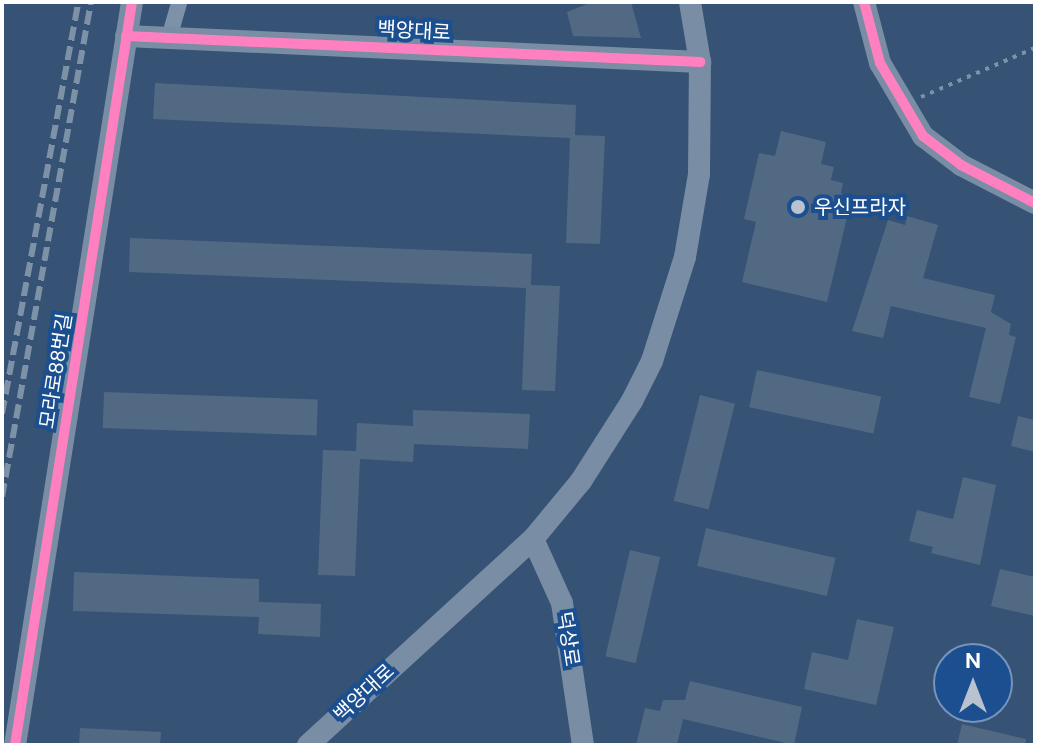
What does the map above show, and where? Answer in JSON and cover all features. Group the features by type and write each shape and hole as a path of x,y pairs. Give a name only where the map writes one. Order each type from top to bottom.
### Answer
{"street":[{"name":"모라로88번길","path":"15,745 132,2"},
{"path":"169,38 179,2"},
{"name":"백양대로","path":"308,745 533,539 615,434 652,361 685,257 699,174 700,62 690,2"},
{"path":"864,2 880,63 900,105 923,136 961,165 1035,203"},
{"name":"백양대로","path":"126,36 700,62"},
{"name":"덕상로","path":"533,539 562,603 583,745"}],"path":[{"path":"900,105 1035,48"}],"building":[{"path":"592,2 631,2 641,38 573,36 567,12"},
{"path":"155,83 576,105 575,135 605,136 600,244 566,243 570,138 153,119"},
{"name":"우신프라자","path":"781,131 826,142 821,164 834,167 831,180 843,183 841,193 852,196 827,302 742,282 756,222 744,219 759,153 775,156"},
{"path":"907,216 938,225 923,278 995,295 991,312 1011,324 1009,335 1016,337 1000,404 969,397 986,328 891,306 883,338 852,331 888,220 905,225"},
{"path":"130,238 532,254 531,285 560,286 555,391 522,390 526,288 129,272"},
{"path":"757,370 881,396 873,434 749,407"},
{"path":"104,392 318,399 317,435 103,428"},
{"path":"700,395 735,404 709,509 674,501"},
{"path":"413,410 530,414 528,449 414,444 413,462 360,459 355,576 318,575 323,450 356,451 357,423 413,426"},
{"path":"1018,416 1035,420 1035,452 1011,446"},
{"path":"963,477 996,485 980,565 931,553 933,547 909,541 917,510 953,519"},
{"path":"706,528 836,558 827,596 697,566"},
{"path":"630,550 660,557 636,663 605,656"},
{"path":"1000,569 1035,577 1035,616 991,606"},
{"path":"74,572 259,579 259,602 321,604 320,637 258,634 259,617 73,611"},
{"path":"857,619 894,627 876,705 804,689 812,652 848,660"},
{"path":"690,681 802,707 794,745 683,719 677,745 636,745 645,708 660,711 663,700 685,700"},
{"path":"962,724 1026,739 1025,745 957,745"},
{"path":"80,728 161,732 160,745 79,745"}],"railway":[{"path":"2,414 78,2"},
{"path":"2,497 91,2"}],"cycle path":[{"path":"15,745 132,2"},
{"path":"864,2 880,63 923,136 961,165 1035,203"},
{"path":"126,36 700,62"}],"place":[{"name":"우신프라자","path":"798,207"}]}
